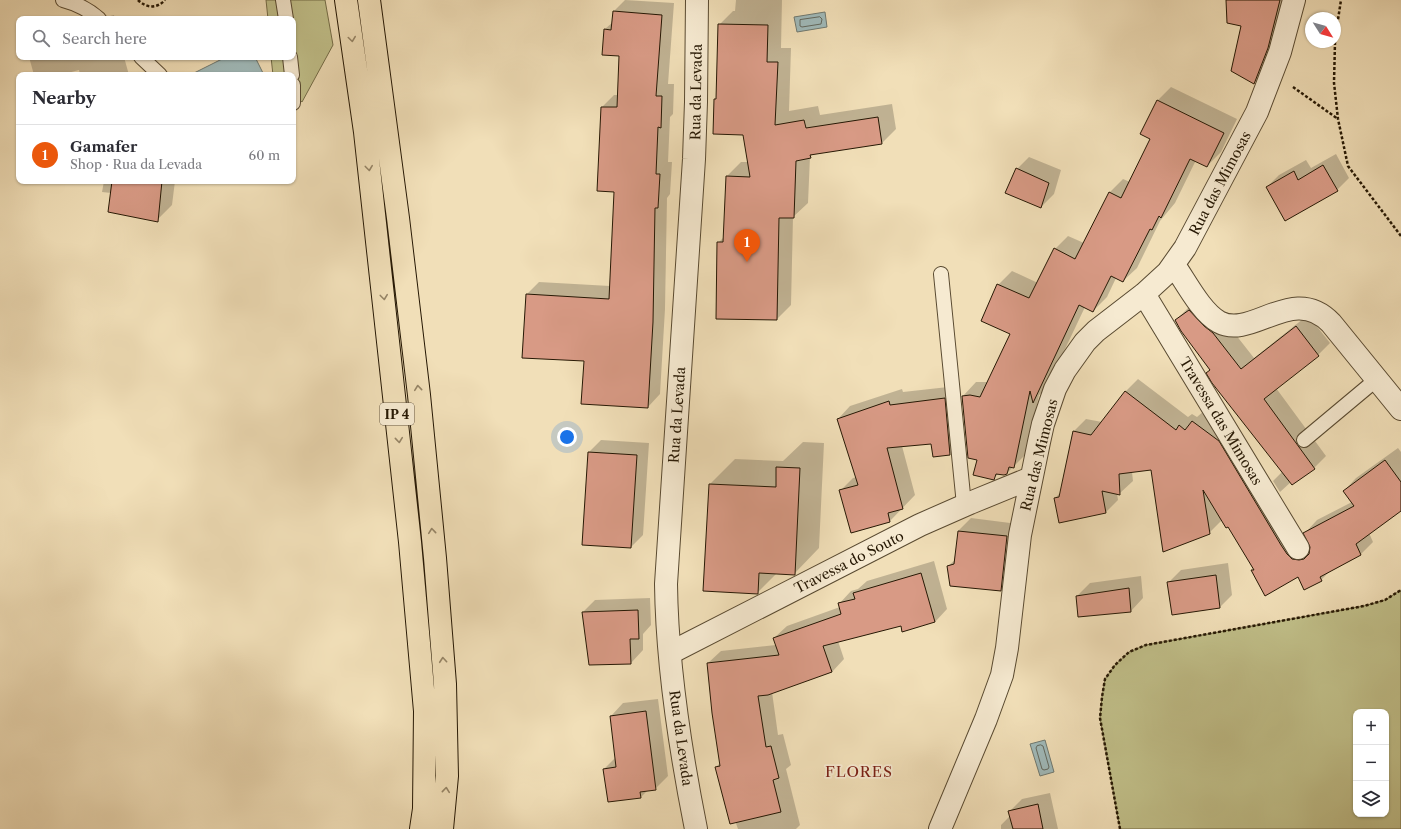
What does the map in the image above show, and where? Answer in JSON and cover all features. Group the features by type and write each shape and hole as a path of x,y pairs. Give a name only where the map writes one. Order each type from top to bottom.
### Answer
{"highway":[{"name":"IP 4","path":"346,0 368,162 410,542 425,711 424,809 421,829"},
{"name":"IP 4","path":"369,0 398,218 418,388 434,558 445,684 448,776 442,829"}],"street":[{"name":"Rua da Levada","path":"696,829 682,754 670,653 666,584 694,159 697,0"},
{"name":"Rua das Mimosas","path":"940,829 986,719 1002,675 1007,648 1020,535 1040,436 1055,389 1065,370 1085,342 1096,331 1144,294 1174,265 1185,248 1257,112 1285,37 1294,0"},
{"path":"1174,265 1210,314 1220,322 1226,324 1244,324 1290,309 1305,309 1317,312 1331,323 1401,409"},
{"name":"Travessa das Mimosas","path":"1144,294 1298,548"},
{"name":"Travessa do Souto","path":"670,653 915,528 964,505 1031,478"}],"lane":[{"path":"63,0 89,10 96,16"},
{"path":"283,0 286,16"},
{"path":"144,60 157,72"},
{"path":"290,60 292,72"},
{"path":"942,274 964,505"},
{"path":"1304,440 1377,379"}],"path":[{"path":"138,0 143,4 152,7 157,6 165,0"},
{"path":"1339,12 1341,0"},
{"path":"1335,48 1334,83 1338,119 1348,166 1401,236"},
{"path":"1273,72 1338,119"},
{"path":"1120,829 1100,718 1105,679 1115,665 1129,652 1146,645 1364,606 1385,600 1401,590"}],"shaded area":[{"path":"266,0 325,0 333,45 302,102 296,97 296,72 273,72 271,60 296,60 296,16 268,16"},
{"path":"1401,590 1401,829 1120,829 1100,718 1105,679 1115,665 1129,652 1146,645 1364,606 1385,600"}],"water":[{"path":"825,12 827,27 797,32 794,17"},
{"path":"220,60 256,60 262,72 196,72"},
{"path":"1045,740 1054,772 1040,776 1030,744"}],"building":[{"path":"1226,0 1280,0 1268,48 1254,84 1231,71 1241,26 1227,23"},
{"path":"613,11 662,15 656,96 662,96 661,128 658,127 656,174 660,174 658,208 655,208 653,322 648,408 581,404 584,361 522,358 526,294 609,299 614,192 597,191 601,107 617,107 619,56 602,55 604,29 611,30"},
{"path":"718,24 768,25 767,62 778,62 775,125 804,120 806,128 878,117 882,144 810,155 811,158 796,161 794,218 779,218 777,320 716,319 717,242 723,242 726,176 750,177 743,135 713,134 714,99 716,99"},
{"path":"1157,100 1224,133 1207,167 1190,159 1161,218 1159,216 1152,230 1150,229 1123,282 1111,276 1093,312 1079,305 1033,403 1030,391 1014,468 1009,467 1007,474 1004,475 996,474 994,480 973,475 977,460 968,458 962,396 970,395 980,397 1010,334 981,321 997,284 1029,298 1054,248 1075,259 1109,192 1121,198 1150,139 1140,134"},
{"path":"1323,165 1338,191 1285,221 1266,187 1294,171 1298,180"},
{"path":"1016,168 1049,183 1041,208 1005,193"},
{"path":"112,184 162,184 158,222 108,212"},
{"path":"1189,310 1213,333 1241,369 1296,326 1319,356 1264,399 1315,469 1292,485 1212,383 1206,373 1210,370 1181,331 1175,320"},
{"path":"1125,391 1176,430 1179,425 1185,430 1192,421 1219,441 1281,545 1292,559 1304,559 1309,554 1310,547 1303,533 1354,506 1343,491 1385,460 1401,482 1401,511 1356,544 1361,555 1320,577 1322,581 1304,590 1298,577 1265,596 1251,570 1254,570 1203,490 1210,534 1163,552 1151,470 1119,474 1120,495 1102,491 1106,513 1059,523 1054,498 1059,497 1073,431 1091,435"},
{"path":"945,398 950,455 933,457 931,444 887,448 903,509 888,513 890,522 851,533 839,490 858,485 837,419 889,401 890,405"},
{"path":"588,452 637,455 631,548 582,545"},
{"path":"776,467 800,468 795,575 759,573 758,594 703,591 709,484 776,487"},
{"path":"958,531 1007,536 1001,591 950,586 947,566 954,564"},
{"path":"921,573 935,622 902,632 901,626 823,646 832,672 768,695 758,696 766,747 771,746 779,778 773,780 781,812 730,824 715,767 720,766 712,713 707,663 779,655 773,638 841,614 838,603 855,599 853,593"},
{"path":"1216,575 1220,608 1172,615 1167,582"},
{"path":"1129,588 1131,612 1078,617 1076,596"},
{"path":"638,610 639,639 630,639 631,664 589,665 582,612"},
{"path":"646,711 656,790 640,792 641,798 608,802 603,769 616,767 610,716"},
{"path":"1038,804 1043,829 1013,829 1008,811"}],"place":[{"name":"Gamafer","path":"747,262"}],"district":[{"name":"FLORES","path":"859,772"}]}
